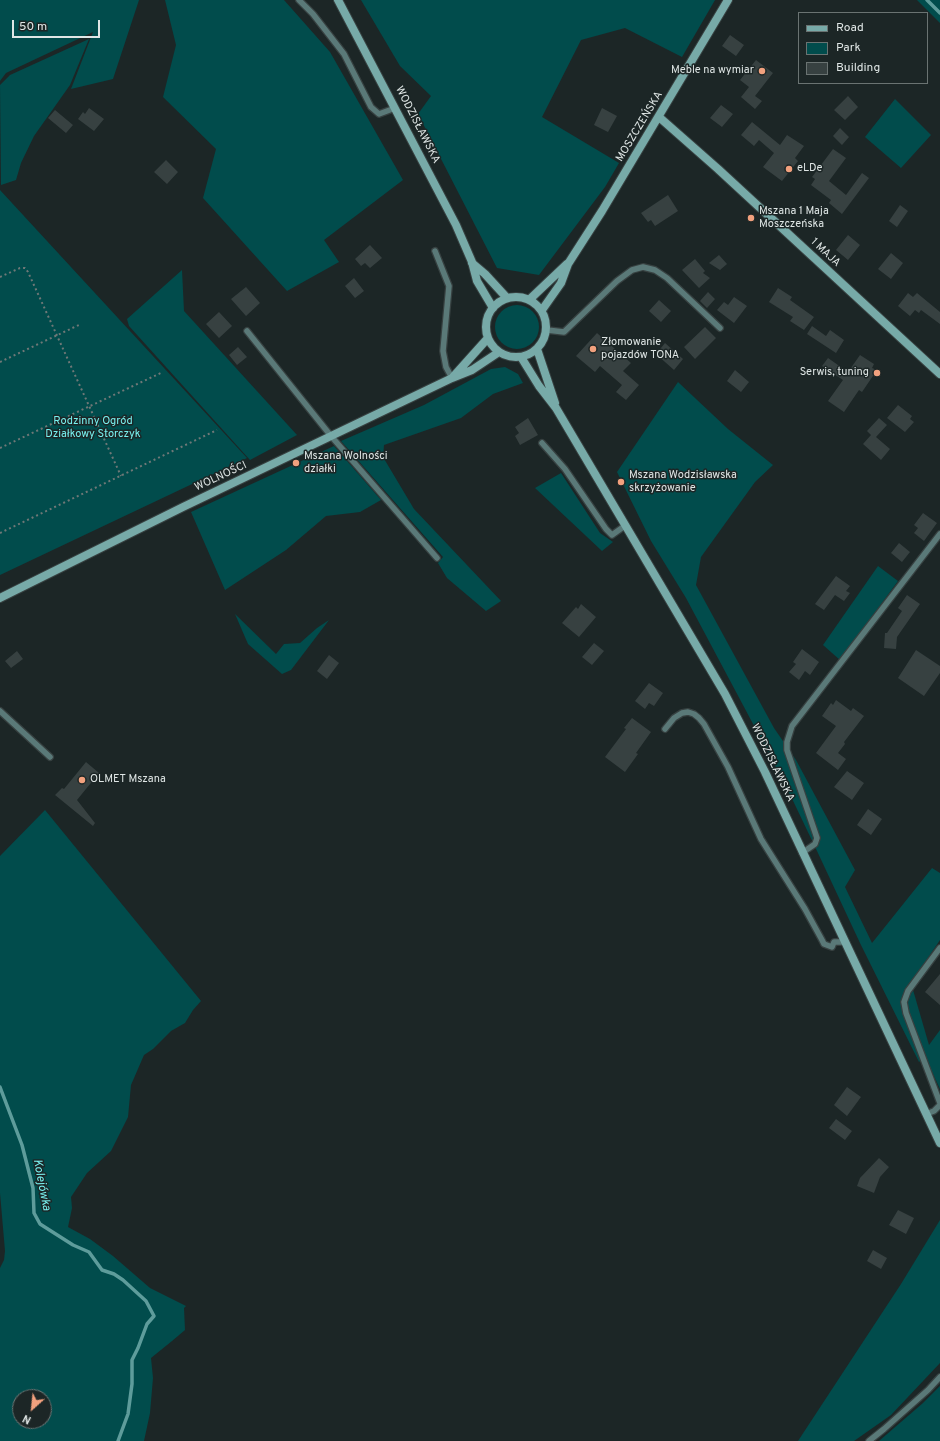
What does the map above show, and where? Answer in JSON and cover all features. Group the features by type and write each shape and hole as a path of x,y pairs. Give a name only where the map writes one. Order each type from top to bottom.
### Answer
{"main road":[{"name":"WODZISŁAWSKA","path":"338,0 456,225 472,262 477,281 493,308"},
{"name":"MOSZCZEŃSKA","path":"542,310 561,283 568,264 659,117 728,0"},
{"name":"1 MAJA","path":"659,117 718,169 940,374"},
{"name":"WODZISŁAWSKA","path":"472,262 508,298"},
{"name":"MOSZCZEŃSKA","path":"529,300 568,264"},
{"path":"516,297 529,300 542,310 546,320 547,330 543,342 537,350 530,355 521,357 507,356 492,346 488,338 486,325 488,316 499,302 508,298 516,297"},
{"name":"WOLNOŚCI","path":"452,378 488,338"},
{"name":"WODZISŁAWSKA","path":"537,350 556,408"},
{"name":"WOLNOŚCI","path":"0,598 183,507 452,378 472,370 499,352"},
{"name":"WODZISŁAWSKA","path":"521,357 539,386 556,408 725,694 765,772 940,1143"}],"lane":[{"path":"299,0 313,14 344,54 371,107 379,114 395,108"},
{"path":"435,252 449,286 443,352 446,368 452,378"},
{"path":"547,330 564,332 617,281 632,270 643,267 655,270 667,278 720,328"},
{"path":"247,331 331,436 437,558"},
{"path":"542,443 565,469 606,529 612,534 626,525"},
{"path":"802,853 815,844 817,838 787,750 787,742 792,726 940,534"},
{"path":"0,711 50,757"},
{"path":"665,729 674,718 682,713 688,712 699,718 704,724 728,767 761,839 805,909 824,944 832,947 834,942 845,942"},
{"path":"926,1114 934,1110 940,1104 906,1013 904,1002 908,991 940,948"},
{"path":"869,1441 928,1390 940,1377"}],"path":[{"path":"0,278 20,268 25,268 28,272 121,476"},
{"path":"0,362 81,324"},
{"path":"0,448 163,372"},
{"path":"0,533 217,430"}],"green space":[{"path":"0,0 139,0 113,79 71,89 93,32 6,73 0,81"},
{"path":"165,0 284,0 330,52 403,180 324,240 339,262 287,291 203,198 216,149 163,97 176,45"},
{"path":"361,0 715,0 682,57 625,28 581,40 542,117 619,163 605,187 539,275 497,268 418,114 431,96 400,66"},
{"path":"917,0 940,0 940,23"},
{"path":"89,39 70,85 34,136 21,163 16,180 1,185 0,85 10,75"},
{"path":"895,99 931,135 901,168 865,137"},
{"name":"Rodzinny Ogród Działkowy Storczyk","path":"0,190 247,458 0,575"},
{"path":"182,270 184,311 297,435 250,460 129,326 127,319"},
{"path":"513,305 521,305 526,306 533,311 538,318 538,336 533,343 526,348 513,349 505,346 498,339 495,331 495,323 498,315 505,308"},
{"path":"505,367 518,374 523,383 493,394 461,418 384,445 383,457 414,509 501,601 486,611 447,578 438,563 443,557 341,441 424,405 491,369"},
{"path":"678,382 728,429 773,465 755,482 701,557 696,585 774,728 796,760 855,870 845,887 872,943 932,868 940,873 940,940 911,983 929,1045 940,1030 940,1089 925,1057 919,1062 860,943 785,784 686,598 651,541 617,472"},
{"path":"334,446 381,500 360,512 326,516 286,550 225,590 191,512"},
{"path":"561,473 600,533 613,542 602,551 535,488"},
{"path":"878,566 898,581 840,660 823,645"},
{"path":"235,614 276,654 284,644 300,643 329,620 291,670 282,674 248,644"},
{"path":"45,810 201,1001 185,1023 171,1031 153,1049 144,1055 131,1085 128,1117 111,1151 87,1173 71,1197 72,1208 68,1227 90,1239 113,1256 150,1288 186,1306 184,1308 185,1330 151,1358 153,1378 150,1413 144,1441 0,1441 0,1268 4,1260 5,1251 0,1193 0,856"},
{"path":"940,1220 940,1363 891,1415 854,1441 798,1441 901,1284"},
{"path":"940,1386 940,1441 879,1441 923,1403"}],"building":[{"path":"730,35 744,45 736,56 722,46"},
{"path":"756,60 773,73 755,96 762,101 755,109 741,97 749,87 740,80"},
{"path":"848,96 858,107 845,120 834,110"},
{"path":"721,105 733,114 722,127 710,118"},
{"path":"89,108 104,119 94,131 78,119 83,112 85,114"},
{"path":"602,108 617,116 608,132 594,125"},
{"path":"55,110 73,125 66,133 48,118"},
{"path":"752,122 780,145 787,135 804,146 795,158 798,161 782,181 763,167 774,153 759,140 754,146 741,135"},
{"path":"840,128 849,137 842,145 833,136"},
{"path":"833,149 846,158 829,181 846,195 862,173 869,178 842,214 829,203 831,200 811,185 815,179 812,177"},
{"path":"166,160 178,172 167,184 154,172"},
{"path":"668,195 678,211 655,226 651,220 648,222 641,213"},
{"path":"900,205 908,211 897,227 889,221"},
{"path":"848,235 860,245 848,260 836,250"},
{"path":"370,245 382,258 370,268 365,263 361,266 355,259"},
{"path":"891,253 903,263 891,279 878,269"},
{"path":"719,255 727,264 720,270 709,263"},
{"path":"695,259 705,271 703,273 710,278 699,288 682,270"},
{"path":"354,278 364,291 355,298 345,286"},
{"path":"246,287 260,303 246,316 231,299"},
{"path":"778,288 792,297 790,300 814,317 804,330 790,321 793,317 769,302"},
{"path":"708,292 715,299 707,308 700,301"},
{"path":"908,293 913,297 917,293 940,312 940,324 921,310 919,313 915,310 910,316 898,306"},
{"path":"734,297 747,306 734,323 717,310 724,302 728,305"},
{"path":"659,300 671,311 661,322 649,311"},
{"path":"219,312 232,326 219,338 206,324"},
{"path":"812,326 826,336 830,330 844,340 836,353 807,334"},
{"path":"705,327 716,338 695,359 684,347"},
{"path":"597,333 631,363 623,371 639,385 626,400 616,392 622,385 600,366 595,372 576,356"},
{"path":"665,343 683,359 674,370 656,354"},
{"path":"238,347 247,357 237,365 229,355"},
{"path":"860,355 874,364 872,368 877,370 862,392 859,390 844,412 828,401 843,380 822,366 828,358 848,372"},
{"path":"735,370 749,382 741,392 727,381"},
{"path":"898,405 912,416 910,419 914,422 905,432 887,418"},
{"path":"528,418 538,435 520,445 515,436 519,433 515,427"},
{"path":"879,418 887,425 876,437 890,449 881,460 863,444 871,435 867,431"},
{"path":"923,513 937,523 924,541 914,533 918,528 914,525"},
{"path":"899,543 910,552 902,562 891,553"},
{"path":"836,576 850,586 846,591 850,593 844,601 835,595 824,610 815,604"},
{"path":"907,595 920,604 897,637 896,649 884,648 885,633 887,633 902,611 898,608"},
{"path":"581,604 596,617 579,637 562,623 576,607 578,609"},
{"path":"594,643 604,651 592,665 582,657"},
{"path":"802,649 819,662 810,675 805,671 799,680 789,672 796,664 793,662"},
{"path":"916,650 940,666 940,673 924,696 898,678"},
{"path":"17,651 23,659 11,668 5,661"},
{"path":"329,655 339,663 327,679 317,671"},
{"path":"649,683 663,693 654,706 649,703 645,709 635,701"},
{"path":"836,700 851,711 853,708 864,716 844,742 845,744 838,753 846,759 838,770 816,753 836,726 822,716 831,703 833,705"},
{"path":"632,718 651,732 625,772 605,757 626,729 624,728"},
{"name":"OLMET Mszana","path":"86,762 99,773 77,800 95,823 93,826 55,795 62,788 64,789"},
{"path":"847,771 864,783 852,800 834,787"},
{"path":"868,809 882,819 871,835 857,825"},
{"path":"940,974 940,1005 925,992"},
{"path":"847,1087 861,1097 847,1116 834,1105"},
{"path":"836,1119 852,1131 845,1140 829,1128"},
{"path":"879,1158 889,1167 880,1177 874,1193 857,1186 860,1178"},
{"path":"898,1210 914,1218 906,1234 889,1225"},
{"path":"873,1250 887,1258 881,1269 867,1261"}],"waterway":[{"path":"927,0 940,13"},
{"name":"Kolejówka","path":"0,1087 22,1145 33,1188 34,1213 40,1224 73,1245 89,1252 102,1270 114,1274 123,1280 146,1301 154,1316 147,1324 132,1360 132,1384 128,1414 118,1441"}],"place":[{"name":"Meble na wymiar","path":"762,71"},
{"name":"eLDe","path":"789,169"},
{"name":"Mszana 1 Maja Moszczeńska","path":"751,218"},
{"name":"Złomowanie pojazdów TONA","path":"593,349"},
{"name":"Serwis, tuning","path":"877,373"},
{"name":"Mszana Wolności działki","path":"296,463"},
{"name":"Mszana Wodzisławska skrzyżowanie","path":"621,482"},
{"name":"OLMET Mszana","path":"82,780"}]}
